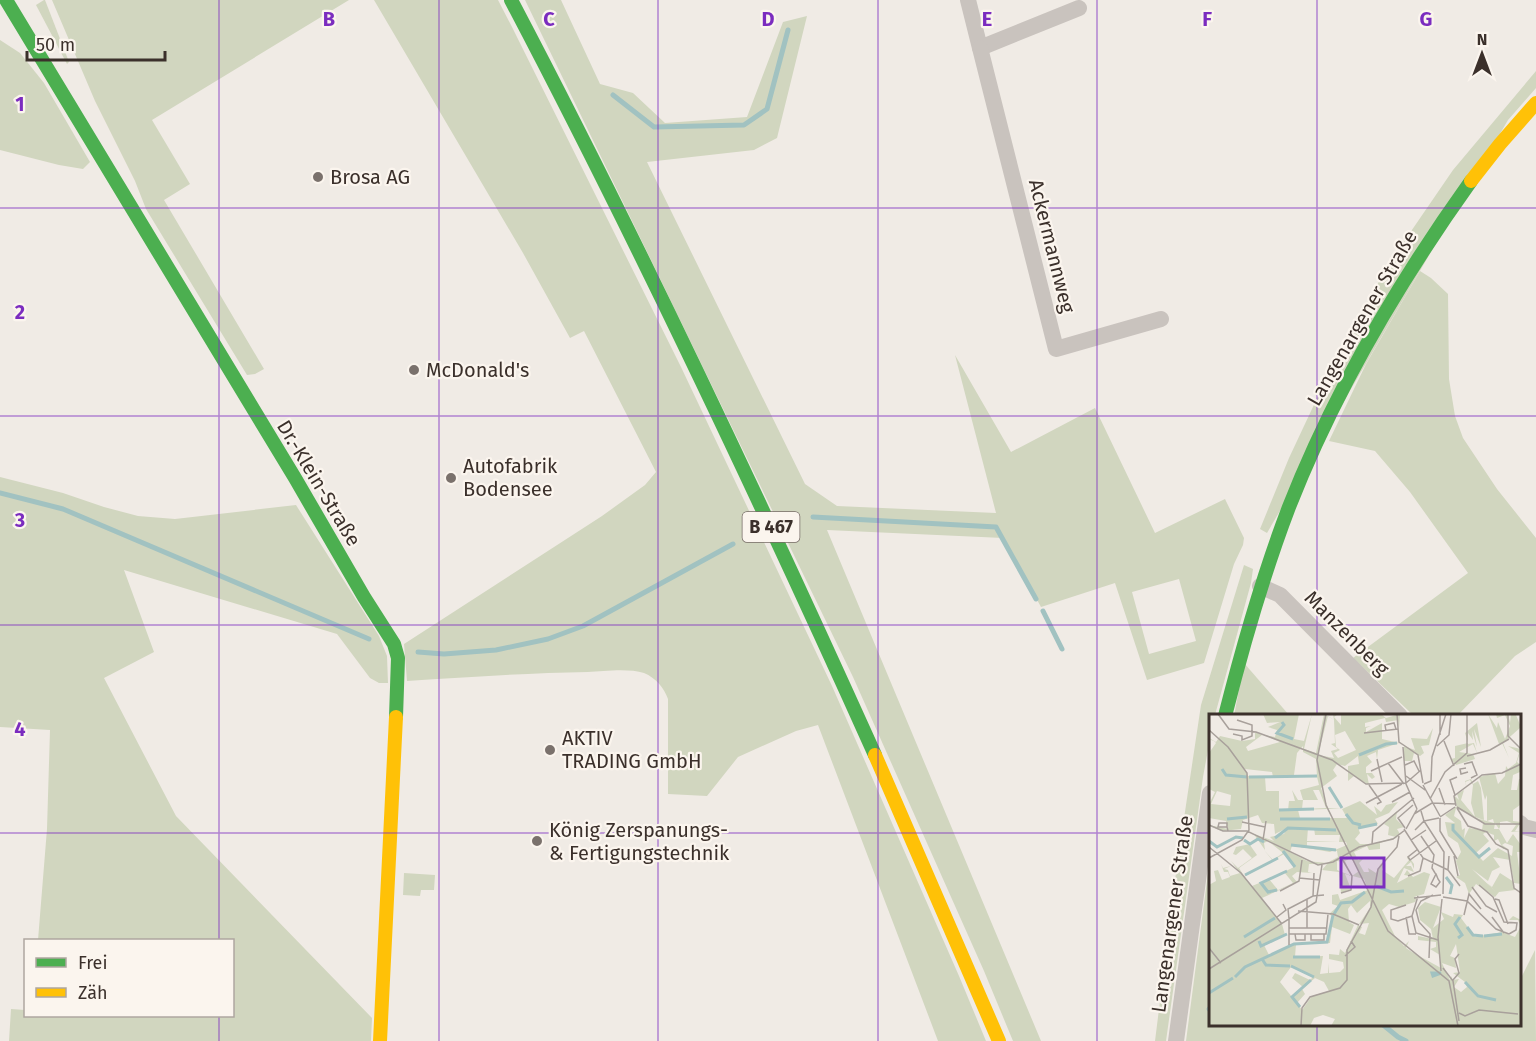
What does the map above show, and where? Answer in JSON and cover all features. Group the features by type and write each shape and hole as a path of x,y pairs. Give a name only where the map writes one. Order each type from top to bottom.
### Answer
{"street":[{"name":"Dr.-Klein-Straße","path":"6,0 394,644 398,658 398,679 380,1041"},
{"name":"B 467","path":"511,0 606,184 806,601 999,1041"},
{"name":"Ackermannweg","path":"968,0 1056,349 1161,319"},
{"path":"980,48 1079,8"},
{"name":"Langenargener Straße","path":"1225,714 1260,586 1286,515 1331,410 1360,354 1412,266 1488,159 1536,103"},
{"name":"Manzenberg","path":"1260,586 1280,595 1398,714"},
{"name":"Langenargener Straße","path":"1176,1041 1209,800"},
{"path":"1521,824 1536,830"}],"green space":[{"path":"44,0 69,62 67,64 36,5"},
{"path":"52,0 349,0 152,120 190,184 164,200 264,369 247,375 146,209 135,181 95,101"},
{"path":"374,0 498,0 681,367 832,686 986,1041 938,1041 818,725 796,731 738,757 707,796 668,794 668,699 659,684 644,673 616,670 407,681 404,644 602,516 645,485 656,472 584,331 570,338 523,253"},
{"path":"525,0 561,0 600,84 633,93 665,123 747,117 783,22 807,16 777,138 754,150 647,162 805,484 837,506 996,513 955,355 1011,452 1095,408 1155,533 1225,499 1244,538 1204,663 1147,680 1115,583 1041,607 1003,538 827,530 1041,1041 1013,1041 853,677","holes":["1179,579 1196,641 1149,654 1132,592"]},
{"path":"0,40 20,53 44,83 90,162 83,169 0,150"},
{"path":"1536,71 1536,88 1508,120 1267,533 1260,529 1289,458 1334,362 1390,262 1453,170"},
{"path":"1420,271 1431,278 1448,294 1449,379 1455,416 1463,438 1497,489 1536,538 1536,642 1515,656 1459,714 1412,714 1353,658 1468,573 1410,492 1375,451 1329,441 1366,364"},
{"path":"0,477 138,516 175,519 296,505 379,636 387,656 388,683 379,683 370,678 337,634 124,570 154,652 104,678 176,816 372,1018 371,1041 9,1041 11,1009 24,1010 24,1017 234,1017 234,939 38,939 47,829 50,730 0,727"},
{"path":"1244,565 1253,569 1251,583 1215,714 1209,714 1209,744 1166,1041 1155,1041 1177,865 1201,705"},
{"path":"1244,663 1288,714 1234,714"},
{"path":"1209,866 1209,1026 1521,1026 1521,978 1535,950 1536,1041 1186,1041"},
{"path":"404,873 435,875 434,890 421,890 420,896 403,895"}],"waterway":[{"path":"613,95 654,127 744,125 767,109 788,30"},
{"path":"0,493 63,509 369,639"},
{"path":"813,517 996,527 1036,599"},
{"path":"418,652 444,654 496,650 548,639 583,626 733,544"},
{"path":"1043,611 1062,649"},
{"path":"1384,1026 1406,1041"}],"traffic: fast":[{"path":"6,0 394,644 398,658 396,717"},
{"path":"511,0 607,186 699,374 875,755"},
{"path":"1226,714 1246,637 1271,558 1307,464 1348,379 1393,298 1471,181"}],"traffic: slow":[{"path":"1471,181 1536,103"},
{"path":"380,1041 396,717"},
{"path":"875,755 999,1041"}],"place":[{"name":"Brosa AG","path":"318,177"},
{"name":"McDonald's","path":"414,370"},
{"name":"Autofabrik Bodensee","path":"451,478"},
{"name":"AKTIV TRADING GmbH","path":"550,750"},
{"name":"König Zerspanungs- & Fertigungstechnik","path":"537,841"}]}
